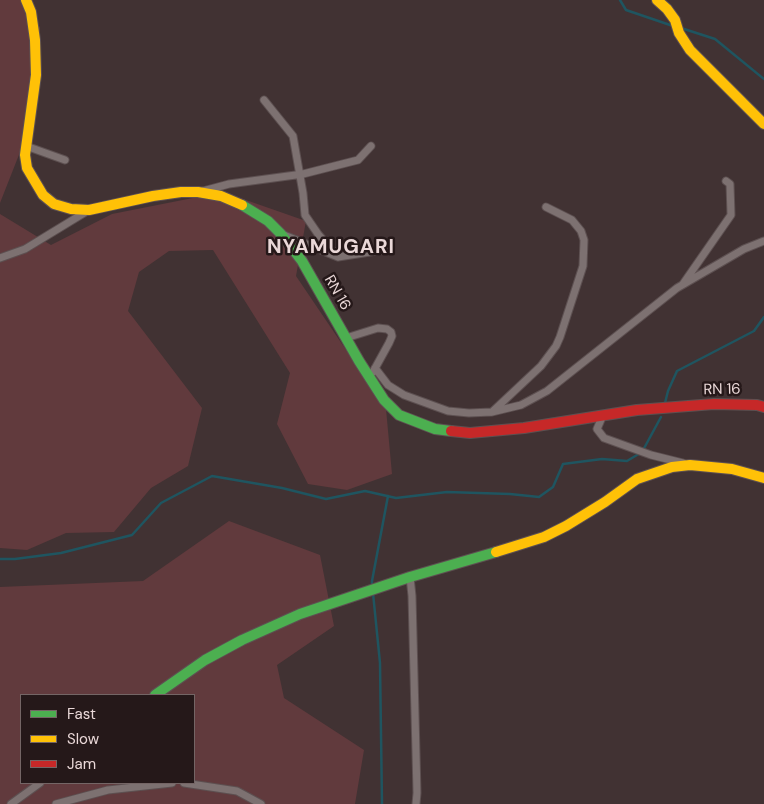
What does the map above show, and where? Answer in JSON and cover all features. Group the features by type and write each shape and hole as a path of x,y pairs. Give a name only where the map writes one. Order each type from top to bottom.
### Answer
{"main road":[{"name":"RN 16","path":"26,0 31,12 35,40 36,75 25,155 27,168 43,195 54,204 71,209 89,210 181,192 198,192 221,196 247,206 268,220 302,262 346,338 372,373 384,400 399,415 425,426 445,431 470,432 524,428 637,410 714,404 757,405 764,407"},
{"path":"657,0 675,20 679,33 690,50 764,124"},
{"path":"157,694 224,648 300,614 410,577 544,537 605,502 637,478 672,467 690,465 732,469 764,478"}],"street":[{"path":"264,100 293,136 305,215 318,234 338,257"},
{"path":"26,146 65,160"},
{"path":"198,192 229,184 300,174 358,160 371,146"},
{"path":"681,286 731,215 730,184 726,180"},
{"path":"492,412 541,366 556,346 583,266 584,240 580,231 572,220 546,208"},
{"path":"0,258 25,249 89,210"},
{"path":"281,234 338,257 388,249"},
{"path":"346,338 378,328 387,329 391,332 392,336 372,373 404,396 448,411 492,412 521,405 548,392 681,286 744,249 764,242"},
{"path":"603,415 597,429 604,438 651,455 690,465"},
{"path":"410,577 418,793 416,804"},
{"path":"11,804 39,784"},
{"path":"56,804 108,790 163,784"},
{"path":"190,784 237,792 261,804"}],"shaded area":[{"path":"0,0 28,0 40,28 37,109 0,203"},
{"path":"223,192 306,221 296,276 386,409 392,474 347,490 308,484 277,424 290,373 213,250 169,251 139,272 128,311 202,408 188,466 151,488 114,532 66,533 27,550 0,548 0,214 51,245 112,214"},
{"path":"229,521 320,555 334,626 277,665 284,698 364,750 355,804 0,804 0,587 143,581"}],"waterway":[{"path":"620,0 626,10 673,26"},
{"path":"681,28 715,39 764,79"},
{"path":"665,403 677,371 754,331 764,317"},
{"path":"0,559 61,553 132,535 161,503 212,476 282,488 326,499 365,491 396,498 447,492 539,497 553,487 563,464 602,459 627,461 642,452 661,417"},
{"path":"372,588 388,496"},
{"path":"373,593 380,663 382,804"}],"traffic: fast":[{"path":"242,205 268,221 302,261 359,361 384,400 399,415 435,429 451,431"},
{"path":"156,694 205,660 242,640 300,614 410,577 496,552"}],"traffic: slow":[{"path":"26,0 31,12 35,40 36,75 25,155 27,168 43,195 54,204 71,209 89,210 181,192 198,192 221,196 242,205"},
{"path":"657,0 675,20 679,33 690,50 764,124"},
{"path":"496,552 544,537 605,502 637,479 672,467 690,465 732,469 764,478"}],"traffic: jam":[{"path":"451,431 470,433 524,428 637,410 714,404 757,405 764,407"}],"district":[{"name":"NYAMUGARI","path":"331,248"}]}
